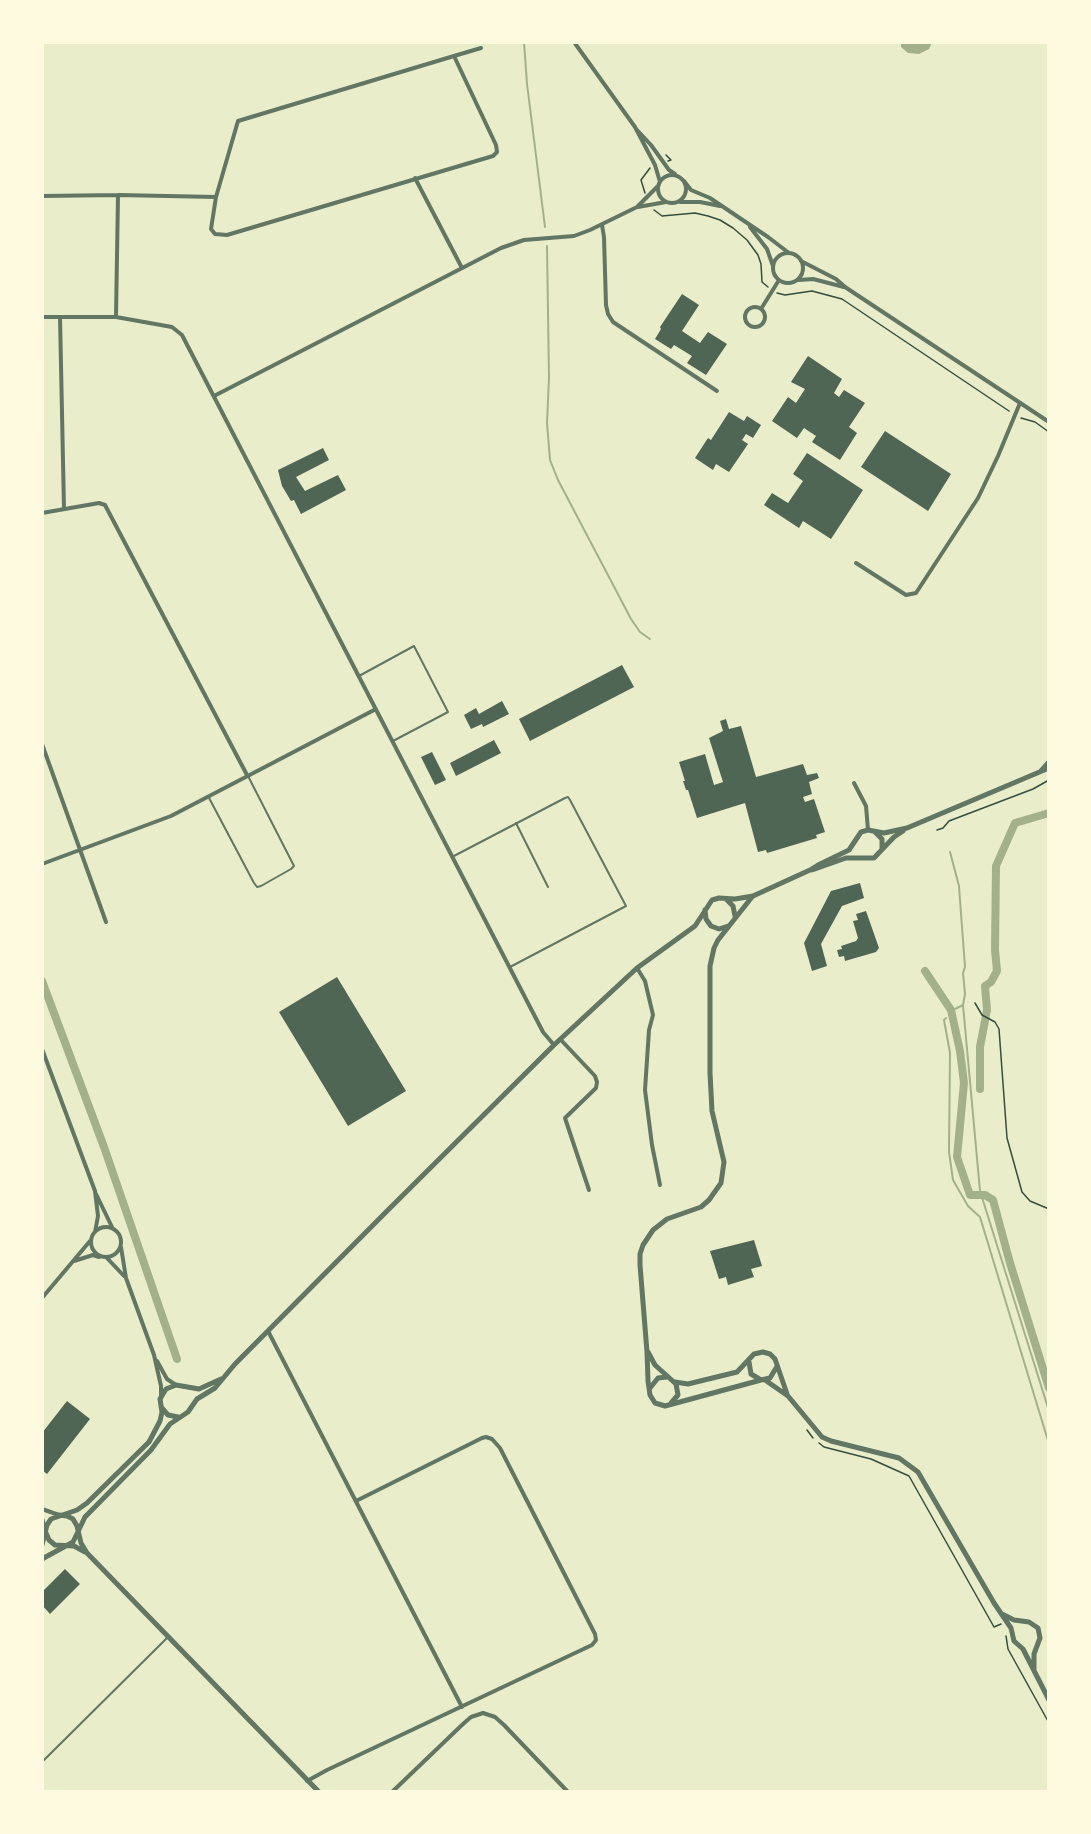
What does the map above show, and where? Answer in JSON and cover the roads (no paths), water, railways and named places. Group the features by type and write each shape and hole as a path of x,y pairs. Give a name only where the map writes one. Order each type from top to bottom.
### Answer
{"street":[{"path":"574,42 634,128 655,165 659,196 666,202"},
{"path":"454,56 496,145 496,152 487,159 415,178 227,235 215,234 211,229 216,197 238,121 454,56 481,48"},
{"path":"634,128 646,139 669,170 684,181 691,190 710,198 789,254 821,270 1049,422"},
{"path":"214,396 513,243 574,236 602,225 637,207 667,176 676,175"},
{"path":"415,178 462,268"},
{"path":"680,202 686,194 684,181"},
{"path":"116,317 118,195"},
{"path":"42,196 216,197"},
{"path":"637,207 666,202 700,202 721,206"},
{"path":"748,224 767,249 773,268 780,280 785,283 808,279 845,287"},
{"path":"602,225 606,305 613,322 717,391"},
{"path":"773,268 780,256 789,254"},
{"path":"794,282 803,271 801,261"},
{"path":"761,309 780,280"},
{"path":"755,307 761,309 765,314 764,322 759,327 749,326 746,321 747,312 755,307"},
{"path":"42,317 116,317 172,327 183,335 543,1032 554,1046"},
{"path":"60,317 64,509"},
{"path":"856,563 906,595 915,593 978,498 1020,403"},
{"path":"42,513 102,503 248,775"},
{"path":"42,864 171,816 376,709"},
{"path":"42,744 106,922"},
{"path":"1037,774 1049,762"},
{"path":"42,1558 75,1540 85,1517 151,1450 170,1424 189,1411 197,1399 215,1388 268,1331 554,1046 637,968 694,926 709,902 714,899 753,896 810,870 846,858 874,858 894,837 908,828 1049,768"},
{"path":"854,783 866,806 868,830"},
{"path":"810,870 849,850 858,834 868,830 884,833 908,828"},
{"path":"875,832 882,839 882,849"},
{"path":"854,843 855,852 861,858"},
{"path":"714,948 753,896"},
{"path":"725,899 734,906 735,918"},
{"path":"705,909 711,926 714,948 710,966 712,1111 724,1162 721,1183 709,1200 691,1212 675,1216 660,1224 647,1238 640,1254 649,1390 655,1403 669,1404 763,1380 773,1375 776,1368"},
{"path":"694,926 711,926 719,929 729,926"},
{"path":"637,968 645,981 653,1015 649,1030 645,1090 660,1185"},
{"path":"561,1040 595,1076 597,1082 596,1088 565,1118 589,1190"},
{"path":"42,1049 94,1191 98,1216 91,1241 42,1298"},
{"path":"42,1545 50,1520 77,1510 87,1503 149,1442 160,1421 161,1386 154,1355 126,1278 120,1237 109,1224 102,1204 94,1191"},
{"path":"95,1232 104,1227 114,1229"},
{"path":"91,1241 93,1251 104,1257 126,1278"},
{"path":"74,1261 93,1256 116,1255 121,1247"},
{"path":"268,1331 462,1707"},
{"path":"647,1352 655,1365 667,1377 675,1382 688,1384 737,1372 757,1353 767,1353 775,1359 776,1368 788,1396 822,1437 898,1458 918,1472 1011,1628 1015,1644 1023,1649 1049,1700"},
{"path":"154,1355 167,1378 191,1394 192,1406"},
{"path":"749,1362 751,1374 788,1396"},
{"path":"161,1396 167,1388 180,1386 199,1389 224,1377"},
{"path":"649,1390 653,1381 667,1377"},
{"path":"669,1404 678,1395 675,1382"},
{"path":"161,1406 168,1415 181,1416"},
{"path":"308,1783 327,1770 592,1645 596,1640 500,1448 492,1439 482,1438 356,1501"},
{"path":"42,1509 59,1515 67,1515 73,1519 87,1553 319,1792"},
{"path":"42,1518 48,1538 52,1543 60,1547 77,1547 87,1553"},
{"path":"1002,1614 1014,1620 1035,1624 1039,1630 1040,1638 1034,1654 1035,1672"},
{"path":"1012,1634 1016,1626 1027,1621"},
{"path":"1023,1649 1036,1646"},
{"path":"392,1792 471,1717 483,1713 495,1717 504,1725 568,1792"},
{"path":"308,1783 314,1792"}],"lane":[{"path":"359,676 414,646 448,712 392,741"},
{"path":"208,796 254,883 261,886 294,866 248,775"},
{"path":"452,856 568,797 626,906 510,967"},
{"path":"516,823 548,886"},
{"path":"42,1762 168,1637"}],"waterway":[{"path":"524,42 545,227"},
{"path":"547,246 549,378 547,423 550,460 558,480 631,619 640,632 650,639"},
{"path":"980,1089 980,1047 987,1010 985,986 991,982 997,971 996,866 1015,823 1049,813"},
{"path":"950,852 959,886 965,967 963,1005 980,1191 1049,1411"},
{"path":"925,971 951,1010 960,1051 964,1083 957,1157 970,1195 985,1195 993,1200 1049,1388"},
{"path":"42,981 104,1147 177,1359"},
{"path":"955,1009 963,1005"},
{"path":"946,1018 944,1020 950,1053 949,1152 953,1180 968,1206 980,1217 1049,1444"}]}
